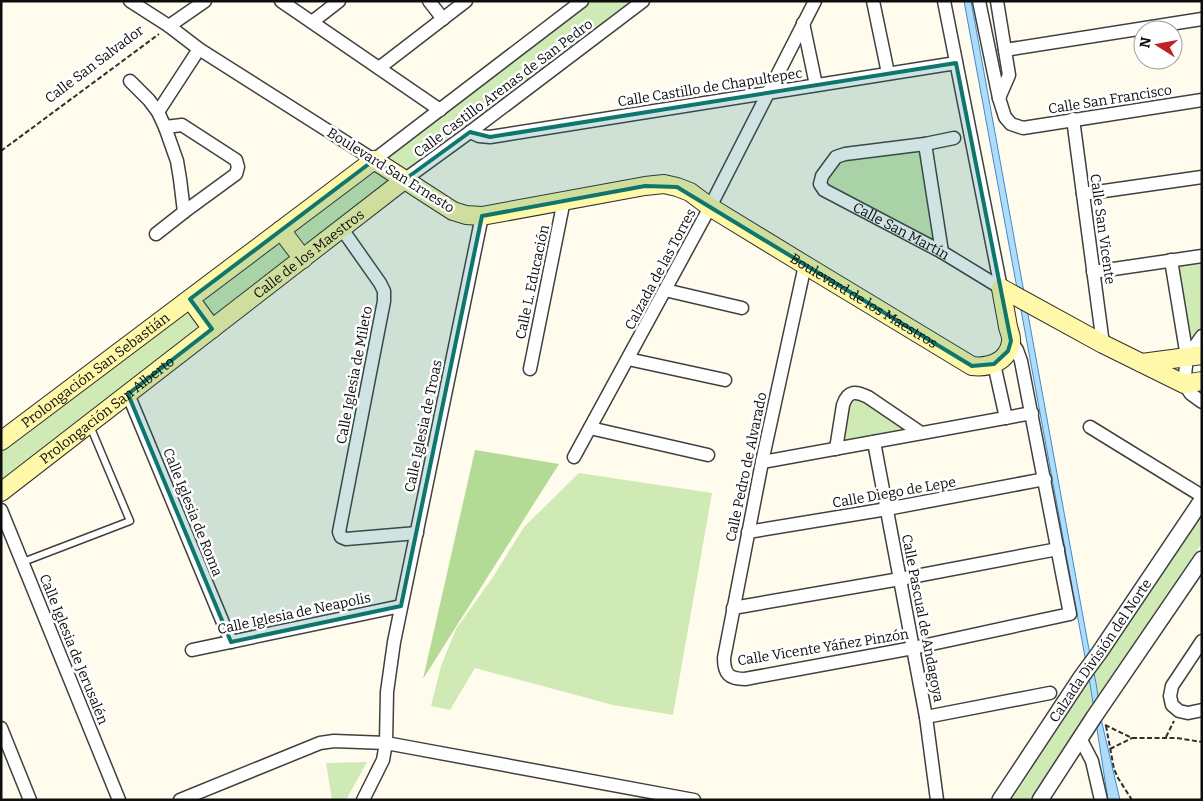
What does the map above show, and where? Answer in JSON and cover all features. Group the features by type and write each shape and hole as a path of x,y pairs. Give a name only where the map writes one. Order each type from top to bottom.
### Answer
{"main road":[{"name":"Boulevard San Ernesto","path":"374,160 453,211 466,215 482,216 564,200 664,184 690,192 710,207"},
{"path":"212,329 190,299 374,160"},
{"name":"Calle de los Maestros","path":"212,329 404,180"},
{"name":"Boulevard de los Maestros","path":"710,207 972,366 981,367 994,364"},
{"path":"281,230 303,259"},
{"path":"1007,291 1103,344 1184,384 1202,381"},
{"path":"994,364 1002,359 1008,351 1011,341 1007,291"},
{"name":"Prolongación San Sebastián","path":"1,441 190,299"},
{"name":"Prolongación San Alberto","path":"1,492 212,329"},
{"path":"1142,363 1195,356"}],"street":[{"name":"Boulevard San Ernesto","path":"130,1 169,26 199,49 374,160"},
{"path":"169,26 205,1"},
{"path":"281,1 440,110"},
{"path":"312,22 339,1"},
{"path":"429,1 443,19"},
{"path":"379,68 466,1"},
{"name":"Calle Castillo Arenas de San Pedro","path":"374,160 582,1"},
{"name":"Calle Castillo Arenas de San Pedro","path":"404,180 643,1"},
{"name":"Calzada de las Torres","path":"574,457 710,207 815,1"},
{"path":"873,1 888,74"},
{"path":"944,1 1007,291"},
{"path":"979,1 998,98"},
{"path":"997,1 1009,75 998,98"},
{"path":"1005,50 1202,19"},
{"path":"803,23 816,85"},
{"path":"158,112 199,49"},
{"name":"Calle Castillo de Chapultepec","path":"470,132 479,136 490,137 956,62"},
{"path":"130,81 149,100 158,112 165,127 177,161 184,212"},
{"name":"Calle San Francisco","path":"998,98 1005,117 1011,124 1023,128 1202,100"},
{"name":"Calle San Vicente","path":"1073,119 1103,344"},
{"path":"156,234 236,174 238,167 236,160 182,125 165,127"},
{"path":"925,144 954,138"},
{"name":"Calle San Martín","path":"925,144 942,252 824,190 820,184 822,176 836,157 845,154 925,144"},
{"path":"1083,194 1202,177"},
{"name":"Calle L. Educación","path":"530,369 564,200"},
{"name":"Calle Iglesia de Troas","path":"364,800 382,760 386,743 387,692 394,642 482,216"},
{"name":"Calle Iglesia de Mileto","path":"342,229 380,283 384,291 384,301 339,532 340,538 346,540 417,533"},
{"path":"942,252 1007,291"},
{"path":"1093,272 1202,256"},
{"path":"1171,260 1195,356"},
{"name":"Calle Pedro de Alvarado","path":"728,674 724,667 724,658 733,608 762,462 805,265"},
{"path":"665,290 742,308"},
{"path":"1202,336 1184,384 1202,402"},
{"path":"733,608 1058,549 1021,361 1011,341"},
{"path":"628,359 725,380"},
{"path":"994,364 1006,418"},
{"path":"836,449 843,405 845,398 851,393 868,396 922,433"},
{"name":"Calle Iglesia de Roma","path":"128,394 231,642"},
{"path":"762,462 1032,413"},
{"path":"1090,427 1202,496"},
{"path":"590,428 708,455"},
{"name":"Calle Pascual de Andagoya","path":"874,442 926,717 937,800"},
{"name":"Calle Diego de Lepe","path":"748,532 887,509 1045,479"},
{"name":"Calzada División del Norte","path":"1000,800 1087,668 1202,500"},
{"name":"Calle Iglesia de Jerusalén","path":"1,510 120,800"},
{"name":"Calle Vicente Yáñez Pinzón","path":"728,674 736,679 746,679 913,648 1070,614 1058,549"},
{"path":"1040,800 1202,559"},
{"name":"Calle Iglesia de Neapolis","path":"192,650 401,606"},
{"path":"1202,642 1172,686 1170,696 1172,705 1179,711 1188,713 1202,710"},
{"path":"926,717 1050,693"},
{"path":"1,728 30,800"},
{"path":"1080,738 1092,761 1100,800"},
{"path":"180,800 320,743 334,741 386,743 694,800"}],"lane":[{"path":"22,562 130,521 89,423"}],"path":[{"name":"Calle San Salvador","path":"1,151 169,26"},
{"path":"1166,737 1179,711"},
{"path":"1132,738 1106,725 1114,769 1132,800"},
{"path":"1110,749 1132,738 1166,737 1202,742"}],"highlighted area":[{"path":"956,63 1011,341 1008,351 994,364 972,366 677,187 645,186 482,216 401,606 231,642 128,394 212,329 190,299 374,160 404,180 470,132 490,137"}],"green space":[{"path":"585,1 637,1 1,487 1,447"},
{"path":"919,148 936,245 824,184 838,160"},
{"path":"1202,260 1202,326 1188,347 1175,264"},
{"path":"857,399 864,401 907,431 843,441 851,402"},
{"path":"475,450 559,464 423,679"},
{"path":"579,473 712,493 673,715 613,705 475,668 450,710 431,706 441,666 456,629 493,577 524,527"},
{"path":"1202,509 1202,543 1029,800 1004,800"},
{"path":"367,762 346,800 332,800 326,763"}],"water":[{"path":"964,1 971,1 1102,723 1120,800 1108,800 1090,684"}]}
